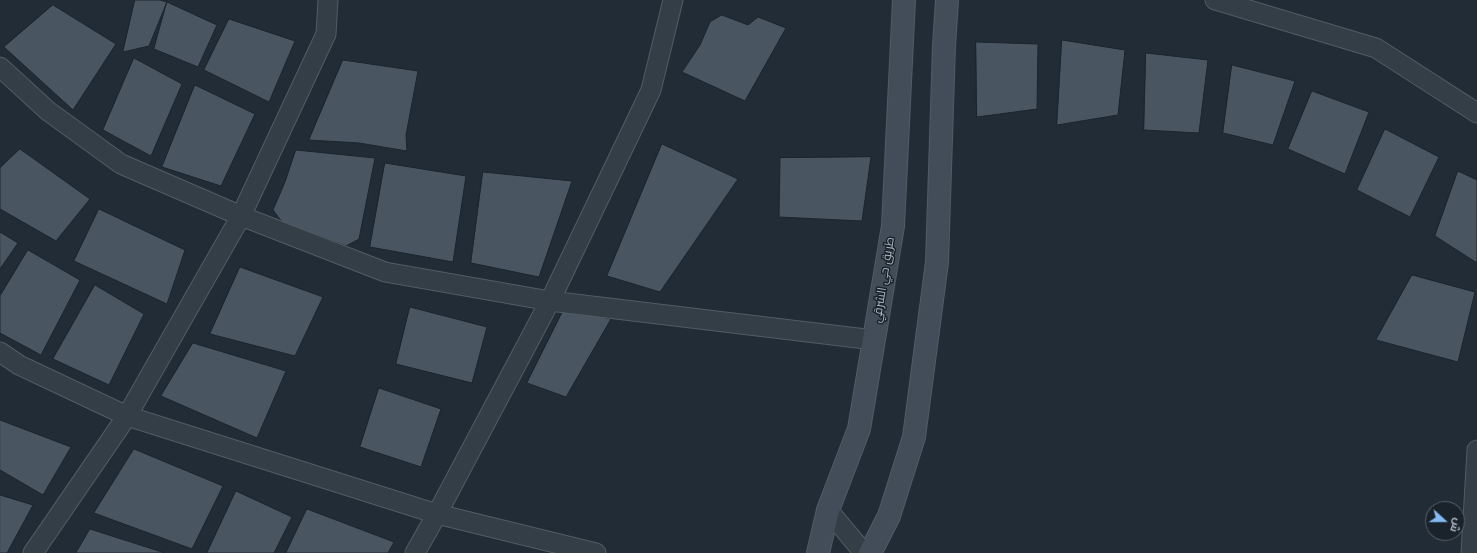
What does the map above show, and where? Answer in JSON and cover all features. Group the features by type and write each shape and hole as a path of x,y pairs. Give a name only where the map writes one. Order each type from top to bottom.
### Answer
{"street":[{"path":"33,553 127,416 242,216 326,34 328,0"},
{"path":"415,553 550,301 651,90 673,0"},
{"name":"طريق حي الشرقي","path":"818,553 828,510 859,428 893,220 904,0"},
{"path":"870,553 889,516 914,437 938,262 944,46 947,0"},
{"path":"1215,0 1376,48 1477,113"},
{"path":"0,67 48,111 121,164 242,216 385,272 550,301 874,340"},
{"path":"0,352 19,365 127,416 437,514 596,553"},
{"path":"1471,553 1477,450"},
{"path":"828,510 864,553"}],"building":[{"path":"135,0 160,0 167,2 149,46 123,52"},
{"path":"167,2 217,25 198,67 154,49"},
{"path":"53,5 116,44 73,110 4,47"},
{"path":"722,15 748,25 758,17 786,28 745,101 682,72 700,45 710,22"},
{"path":"229,19 295,41 269,102 204,70"},
{"path":"1062,40 1125,50 1118,115 1057,125"},
{"path":"976,42 1038,44 1037,109 977,117"},
{"path":"1146,53 1208,60 1199,133 1144,130"},
{"path":"134,58 182,84 151,156 103,130"},
{"path":"343,60 418,71 406,135 407,151 359,143 309,140"},
{"path":"1232,65 1295,81 1273,145 1223,133"},
{"path":"195,85 255,114 221,186 162,167"},
{"path":"1312,91 1369,112 1345,174 1288,149"},
{"path":"1385,129 1439,157 1410,217 1357,190"},
{"path":"662,144 738,179 660,292 607,276"},
{"path":"20,149 90,199 56,241 0,209 0,168"},
{"path":"296,150 375,158 359,239 346,246 282,222 273,210"},
{"path":"871,157 862,221 779,217 780,158"},
{"path":"385,163 466,176 453,262 370,247"},
{"path":"1458,171 1477,180 1477,263 1435,236"},
{"path":"483,172 572,181 539,277 471,263"},
{"path":"99,209 185,250 167,304 74,261"},
{"path":"0,232 18,243 0,269"},
{"path":"28,250 80,280 41,355 0,333 0,296"},
{"path":"240,267 323,297 295,356 210,334"},
{"path":"1412,275 1475,292 1458,362 1376,340"},
{"path":"95,285 144,314 109,385 53,359"},
{"path":"410,307 487,327 472,383 396,364"},
{"path":"564,309 611,319 566,397 527,383"},
{"path":"193,343 286,371 257,438 161,396"},
{"path":"379,388 441,409 421,467 360,447"},
{"path":"0,420 71,447 43,495 0,470"},
{"path":"134,449 223,486 192,549 94,513"},
{"path":"236,491 292,517 274,553 207,553"},
{"path":"0,495 33,505 7,553 0,553"},
{"path":"307,509 394,542 388,553 286,553"},
{"path":"90,529 165,553 76,553"}]}
